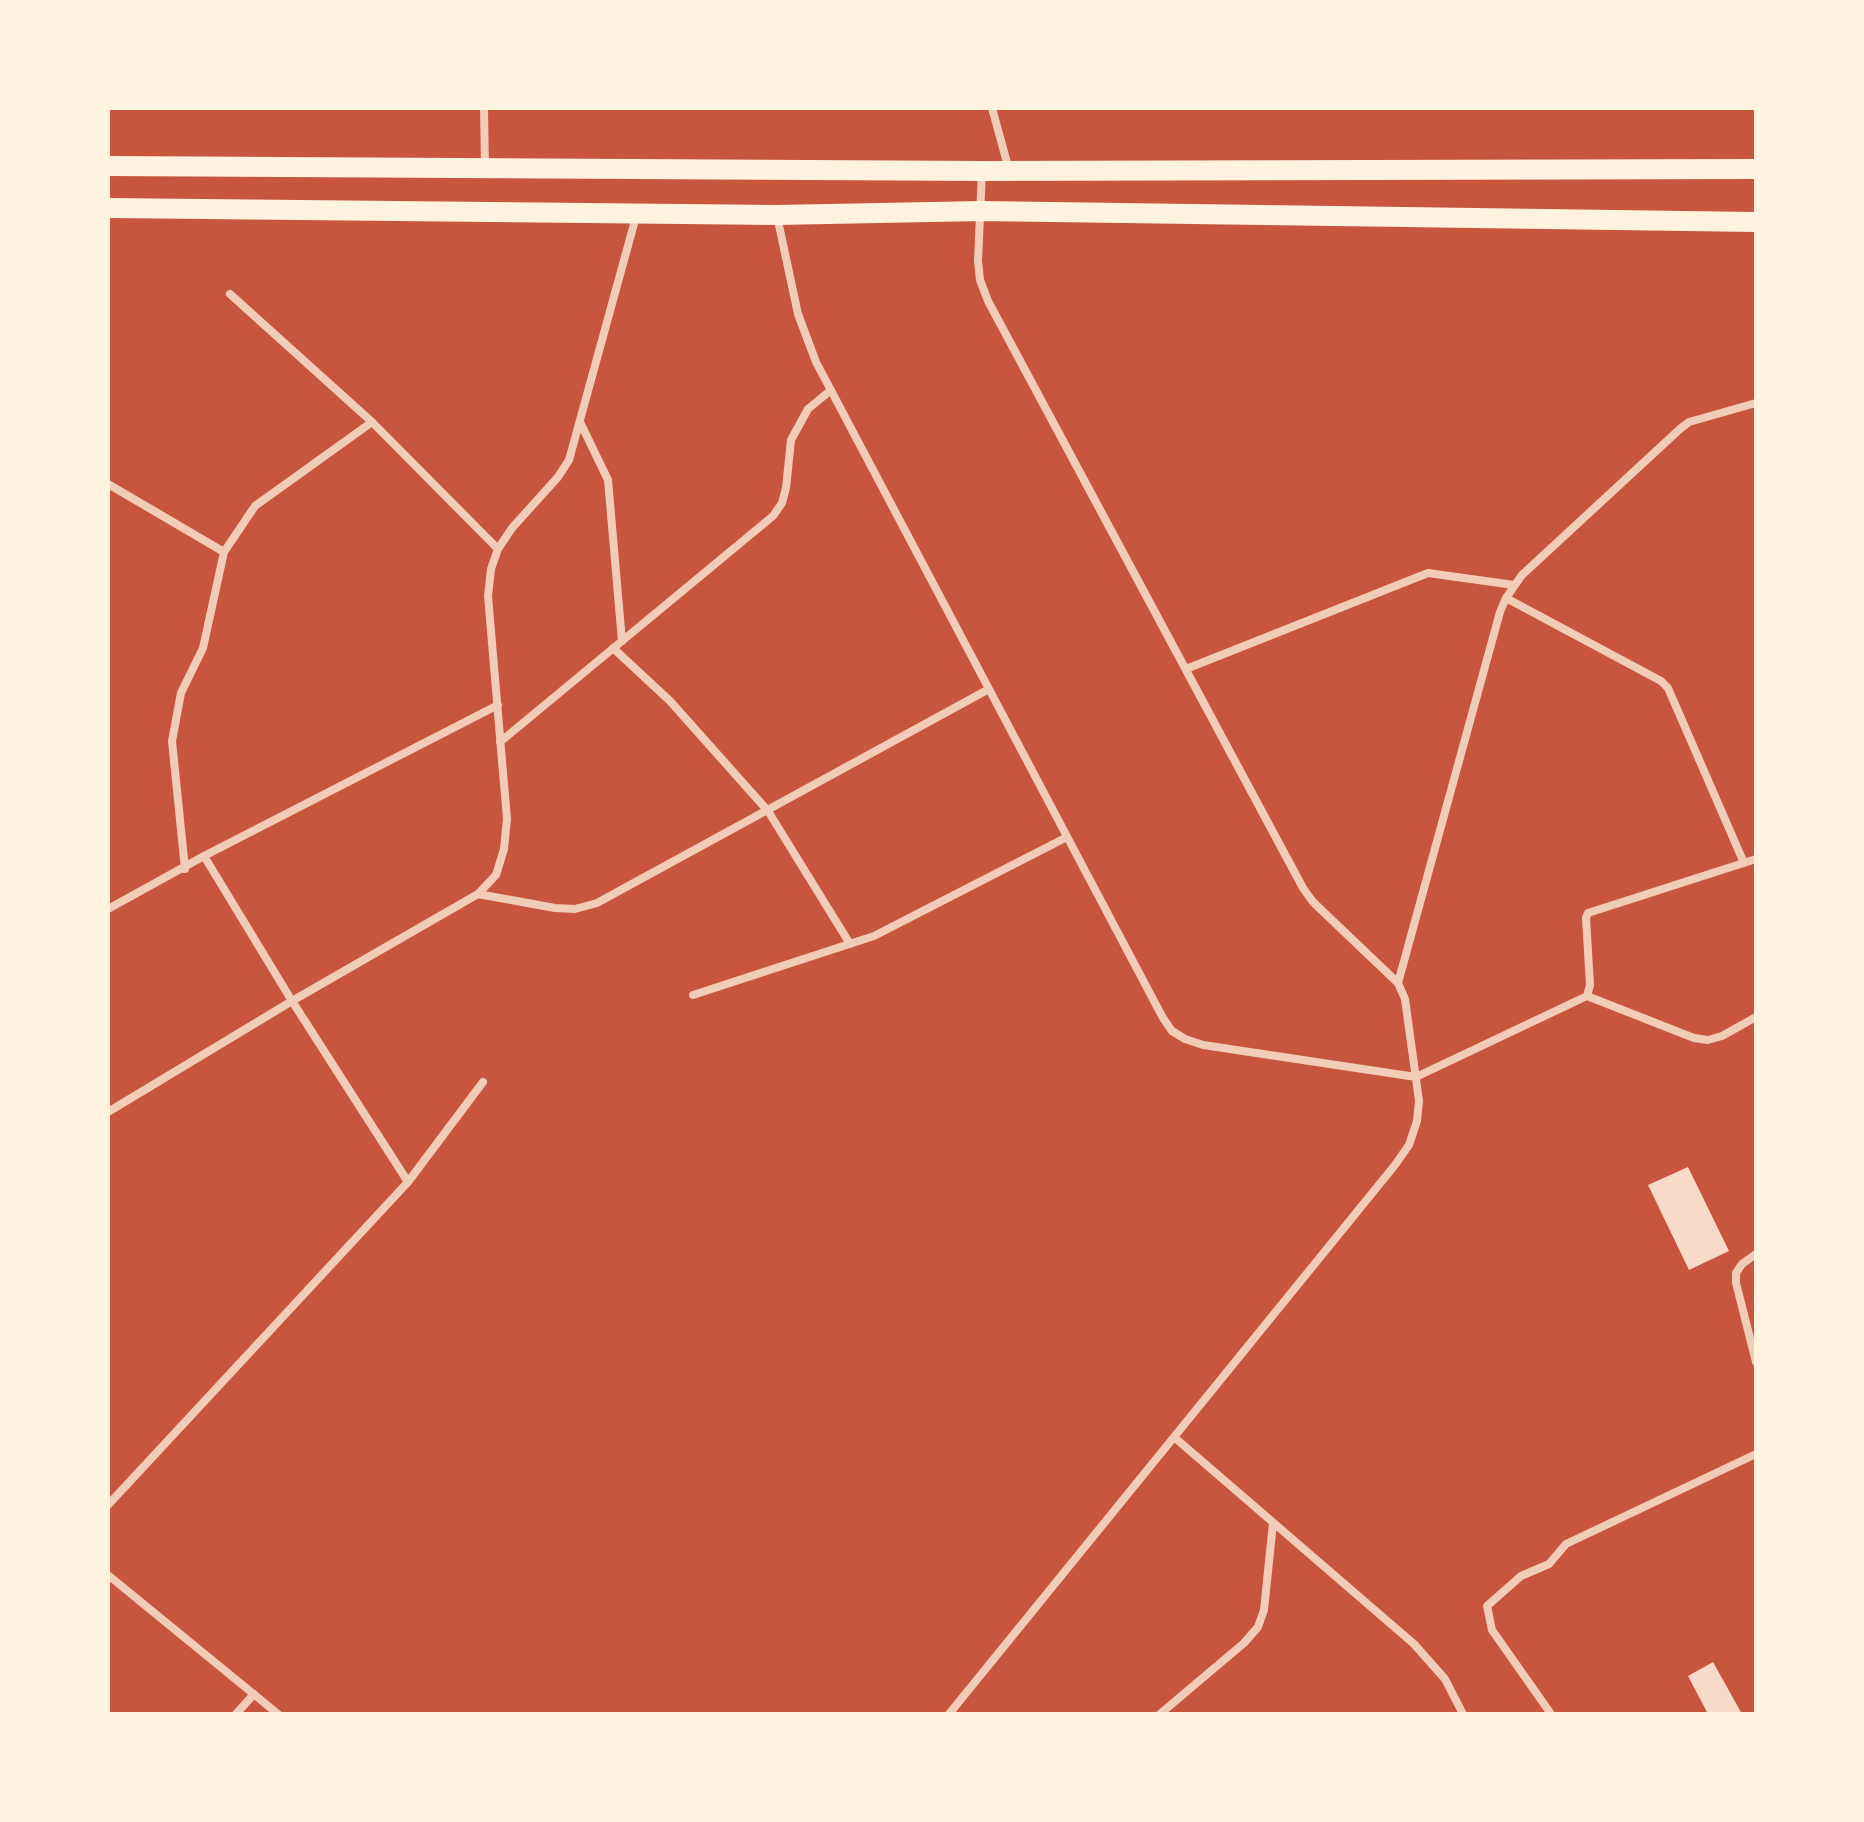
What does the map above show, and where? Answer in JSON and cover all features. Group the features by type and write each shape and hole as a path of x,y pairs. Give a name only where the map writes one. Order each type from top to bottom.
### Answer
{"main road":[{"path":"108,166 982,171 1756,169"},
{"path":"108,208 777,215 981,211 1756,222"}],"street":[{"path":"484,108 485,169"},
{"path":"992,108 1009,171"},
{"path":"949,1714 1409,1145 1417,1121 1419,1101 1405,999 1398,983 1313,902 1303,888 988,301 980,280 978,261 982,171"},
{"path":"108,1112 478,894 496,875 504,849 507,819 488,596 491,569 498,549 512,528 558,477 569,460 637,213"},
{"path":"777,215 806,338 831,390 1172,1031 1203,1045 1416,1077 1587,996 1694,1038 1708,1040 1722,1036 1756,1017"},
{"path":"230,294 372,422 498,549"},
{"path":"500,742 773,516 782,503 786,488 791,440 808,409 831,390"},
{"path":"1398,983 1495,627 1514,585 1681,428 1698,419 1756,403"},
{"path":"185,869 172,741 181,693 203,648 224,552 255,506 372,422"},
{"path":"580,422 608,480 622,641"},
{"path":"108,484 224,552"},
{"path":"1186,669 1428,573 1514,585"},
{"path":"1506,598 1661,681 1668,688 1744,863"},
{"path":"613,648 670,701 768,811 850,944"},
{"path":"478,894 555,908 575,909 597,903 989,689"},
{"path":"108,909 204,856 498,705"},
{"path":"693,995 874,936 1067,837"},
{"path":"204,856 408,1182"},
{"path":"1587,996 1590,985 1588,913 1756,859"},
{"path":"108,1505 408,1182 483,1082"},
{"path":"1756,1254 1742,1264 1736,1273 1736,1283 1756,1362"},
{"path":"1174,1437 1414,1644 1445,1679 1463,1714"},
{"path":"1551,1714 1492,1630 1487,1606 1521,1576 1549,1564 1566,1544 1756,1454"},
{"path":"1160,1714 1244,1643 1258,1627 1264,1610 1273,1523"},
{"path":"108,1575 278,1714"},
{"path":"236,1714 254,1694"}],"building":[{"path":"1688,1167 1729,1251 1689,1270 1648,1185"},
{"path":"1713,1662 1742,1714 1708,1714 1688,1676"}]}
